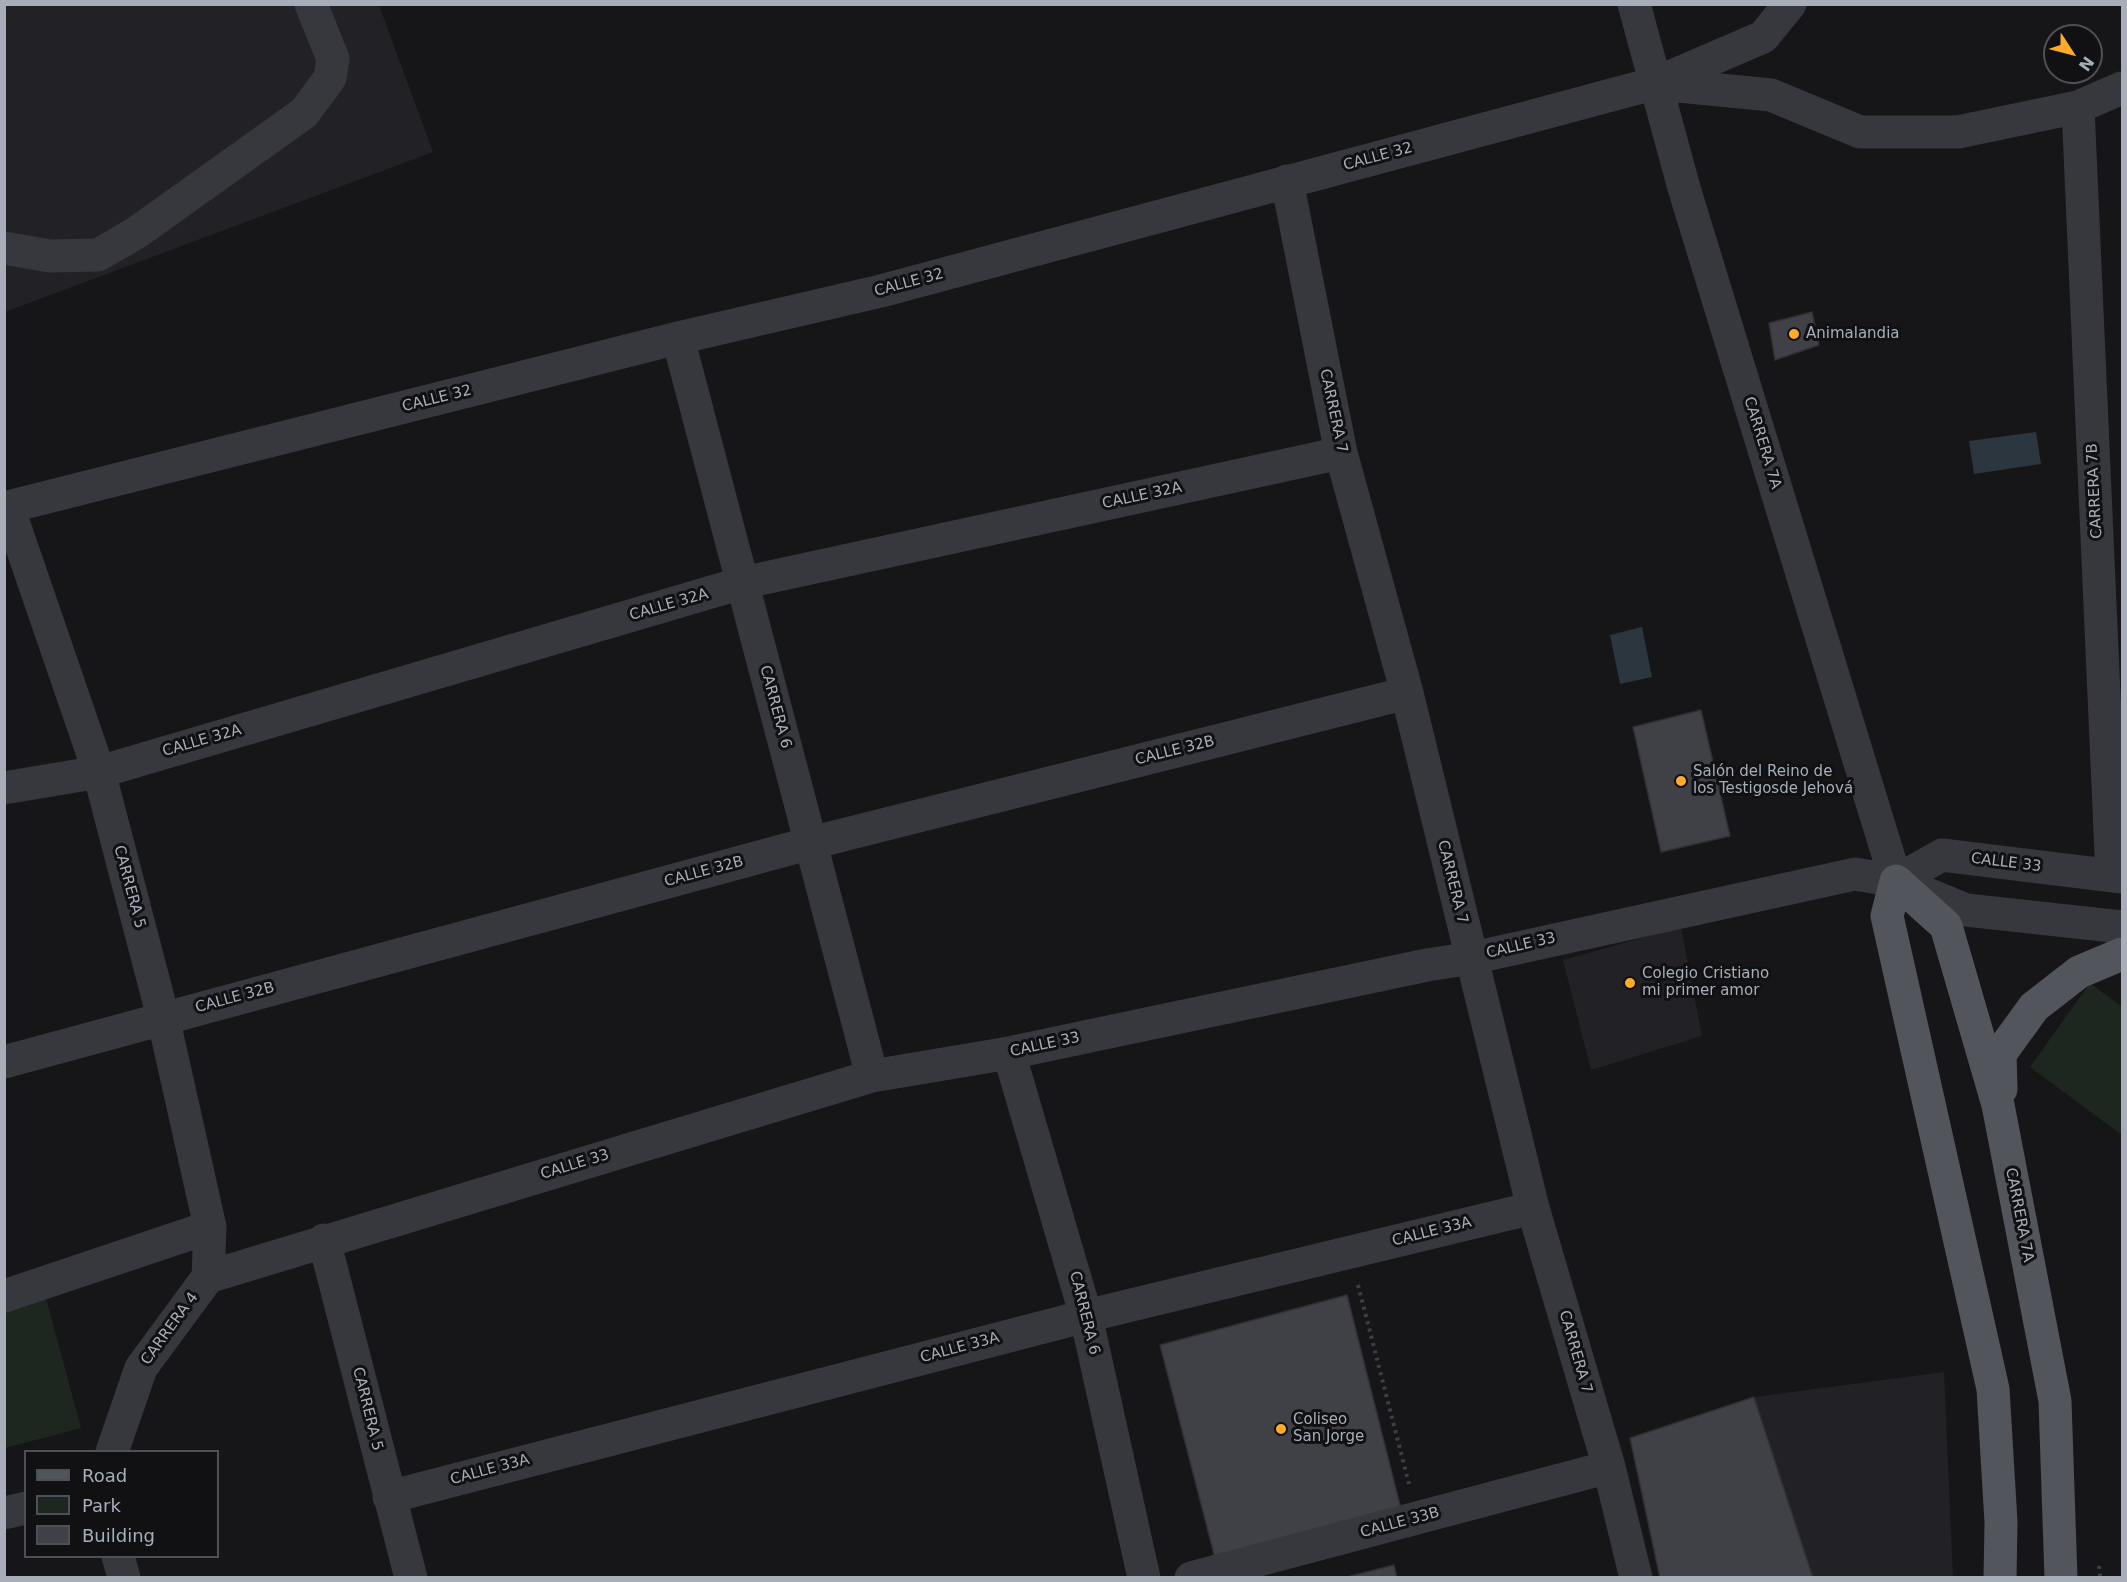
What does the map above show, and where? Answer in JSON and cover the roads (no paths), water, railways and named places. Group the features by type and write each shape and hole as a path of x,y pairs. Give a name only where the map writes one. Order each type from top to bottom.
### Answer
{"main road":[{"name":"CARRERA 7A","path":"1896,881 1946,926 2002,1127 2055,1401 2061,1578"},
{"path":"1896,881 1887,916 1993,1389 2001,1522 2000,1578"},
{"path":"2002,1127 2000,1054 2034,1007 2079,972 2122,954"}],"street":[{"path":"4,248 50,256 98,255 136,233 304,113 330,78 333,59 311,4"},
{"name":"CARRERA 7A","path":"1634,4 1684,188 1896,881"},
{"name":"CALLE 32","path":"6,507 678,338 881,291 1656,84 1763,37 1790,4"},
{"path":"1656,84 1771,94 1860,132 1959,132 2078,107 2122,88"},
{"name":"CARRERA 7B","path":"2078,107 2117,876"},
{"name":"CARRERA 7","path":"1287,181 1341,453 1407,693 1533,1208 1609,1467 1636,1578"},
{"name":"CARRERA 6","path":"678,338 872,1076"},
{"name":"CALLE 32A","path":"4,788 99,772 742,584 1341,453"},
{"name":"CARRERA 5","path":"6,507 99,772 163,1017 210,1227 208,1277"},
{"name":"CALLE 32B","path":"4,1062 811,843 1407,693"},
{"name":"CALLE 33","path":"1896,881 1942,855 2117,876"},
{"name":"CALLE 33","path":"208,1277 324,1240 872,1076 1009,1053 1415,967 1472,958 1855,874 1896,881 1966,910 2122,927"},
{"name":"CARRERA 6","path":"1009,1053 1086,1316 1144,1578"},
{"name":"CALLE 33A","path":"389,1497 1086,1316 1533,1208"},
{"path":"4,1296 210,1227"},
{"name":"CARRERA 5","path":"324,1240 411,1578"},
{"name":"CARRERA 4","path":"113,1450 141,1368 208,1277"},
{"name":"CALLE 33B","path":"1191,1578 1609,1467"},
{"path":"4,1513 24,1508"},
{"path":"118,1558 124,1578"}],"place":[{"name":"Animalandia","path":"1794,334"},
{"name":"Salón del Reino de los Testigosde Jehová","path":"1681,781"},
{"name":"Colegio Cristiano mi primer amor","path":"1630,983"},
{"name":"Coliseo San Jorge","path":"1281,1429"}]}
